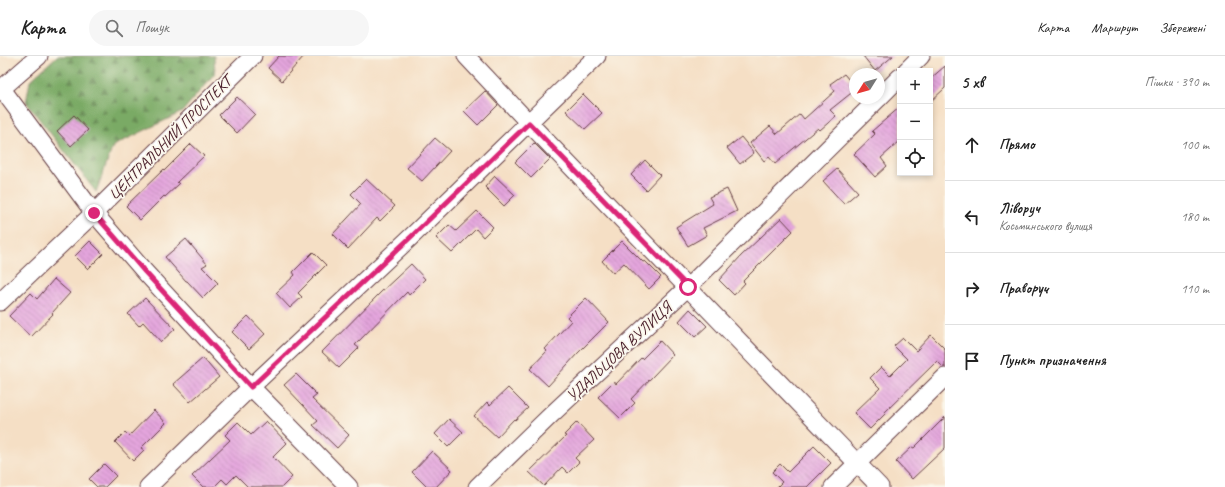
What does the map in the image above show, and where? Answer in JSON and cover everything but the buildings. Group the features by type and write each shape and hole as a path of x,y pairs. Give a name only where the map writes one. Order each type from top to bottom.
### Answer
{"street":[{"path":"39,56 1,89 94,213 145,272 251,387 349,487"},
{"name":"ЦЕНТРАЛЬНИЙ ПРОСПЕКТ","path":"0,302 94,213 253,56"},
{"path":"466,56 880,487"},
{"path":"148,487 251,387 420,228 597,56"},
{"path":"909,68 921,56"},
{"name":"УДАЛЬЦОВА ВУЛИЦЯ","path":"885,92 897,80"},
{"name":"УДАЛЬЦОВА ВУЛИЦЯ","path":"477,487 551,415 688,287 873,104"},
{"path":"833,487 945,377"}],"green space":[{"path":"57,56 214,56 215,73 182,112 113,146 96,192 26,102 30,81"}],"route":[{"path":"94,213 145,272 251,387 414,234 529,123 688,287"}]}
